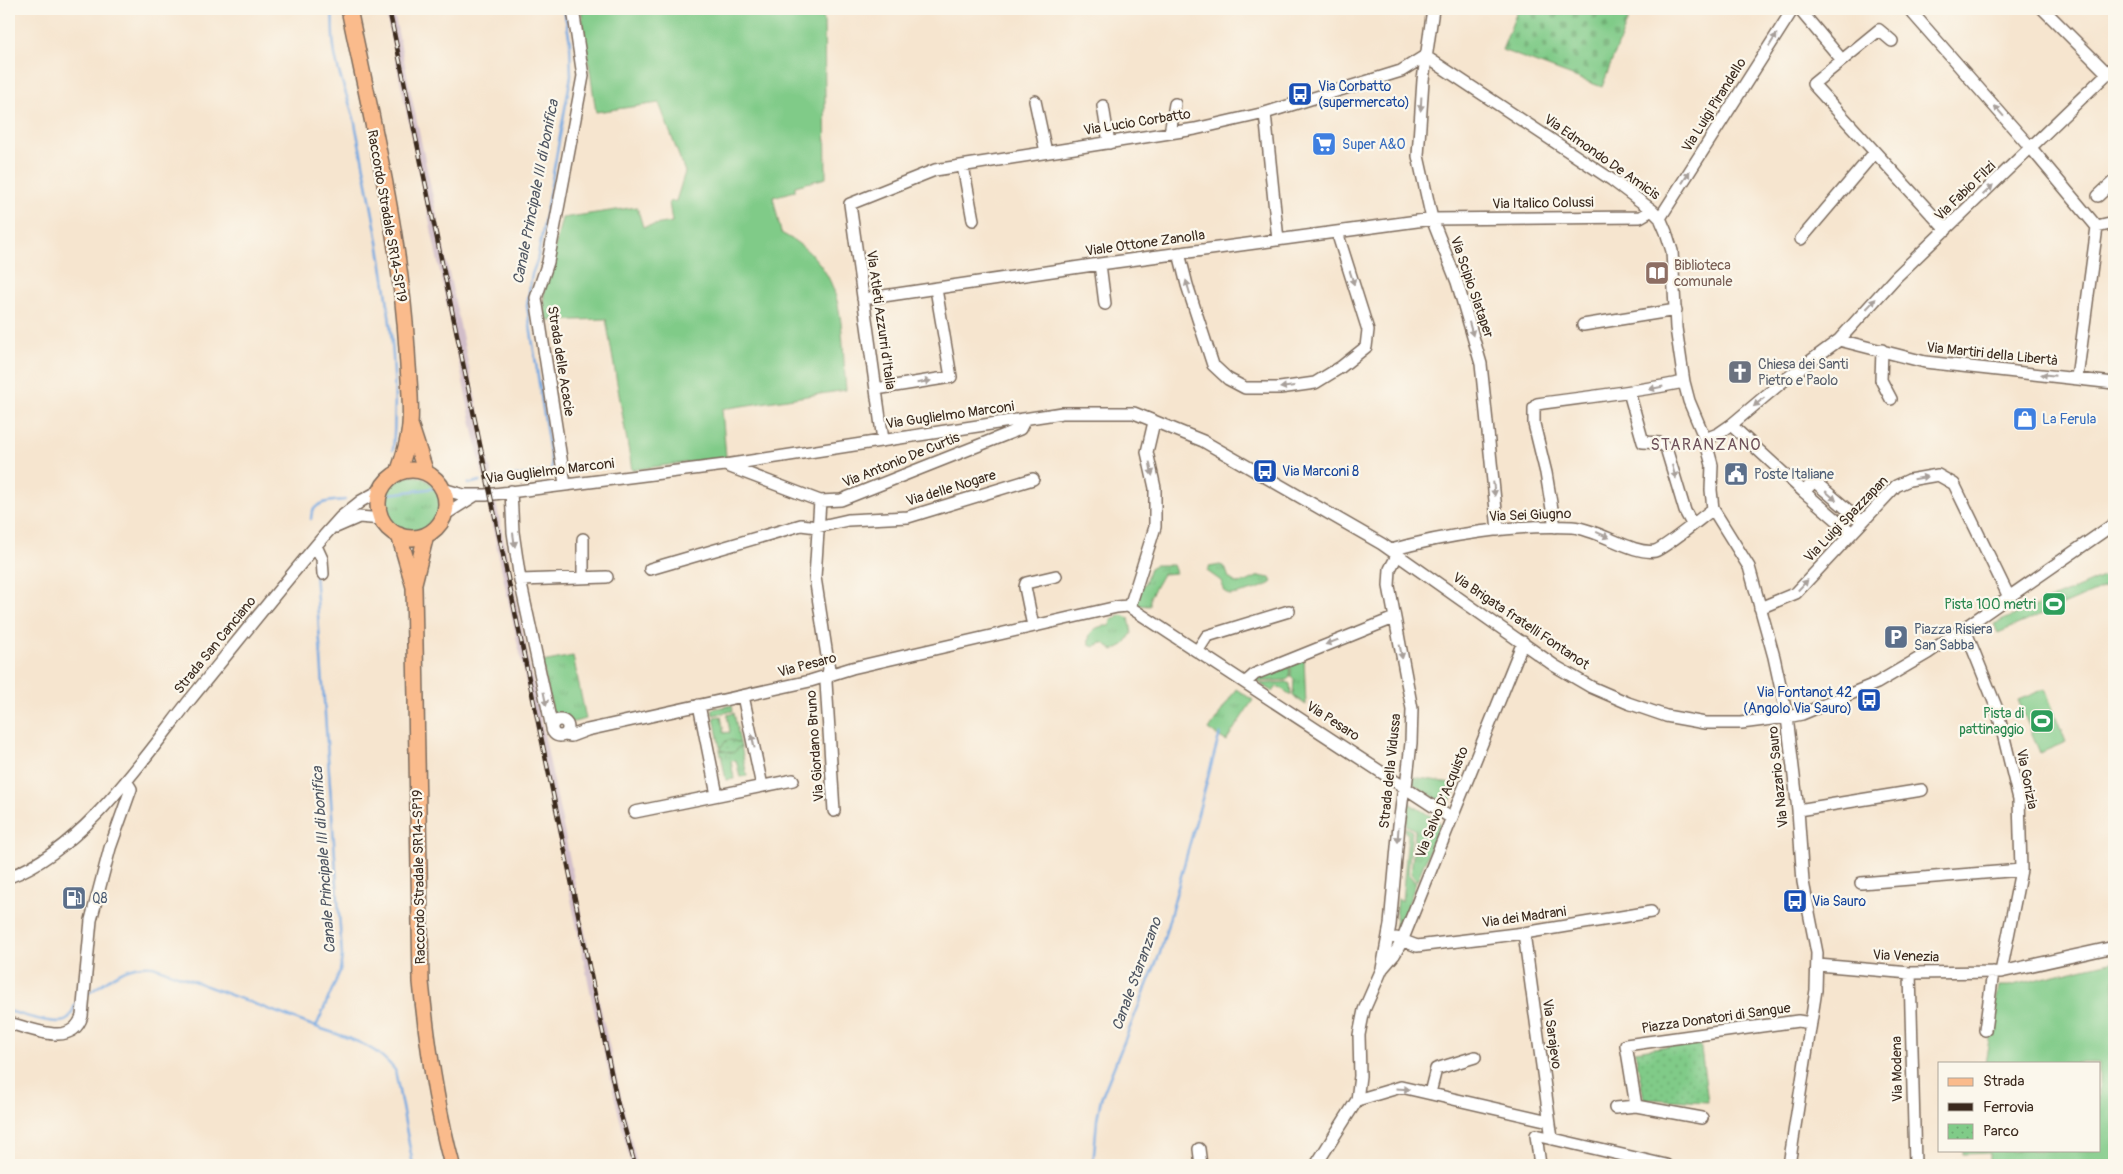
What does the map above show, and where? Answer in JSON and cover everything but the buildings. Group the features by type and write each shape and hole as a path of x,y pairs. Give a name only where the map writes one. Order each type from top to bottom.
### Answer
{"main road":[{"name":"Raccordo Stradale SR14-SP19","path":"349,9 396,252 406,334 410,424 406,450 398,473 391,477 381,490"},
{"name":"Raccordo Stradale SR14-SP19","path":"410,424 426,473 433,477 443,490"},
{"path":"398,473 417,470 426,473"},
{"path":"381,490 378,500 382,519 386,526 399,535 417,537 426,534 440,523 444,515 446,498 443,490"},
{"name":"Raccordo Stradale SR14-SP19","path":"426,534 414,587 421,982 426,1033 435,1089 452,1165"},
{"name":"Raccordo Stradale SR14-SP19","path":"399,535 414,587"}],"street":[{"name":"Strada delle Acacie","path":"565,484 536,298 548,262 583,76 573,9"},
{"path":"1426,56 1433,9"},
{"name":"Via Luigi Pirandello","path":"1656,214 1793,9"},
{"path":"1799,9 1842,60"},
{"path":"1909,9 2097,226 2077,378"},
{"path":"2043,9 2111,70"},
{"path":"1892,41 1879,30 1813,84 1946,230"},
{"name":"Via Lucio Corbatto","path":"850,204 934,170 1170,133 1265,113 1401,72 1426,56"},
{"name":"Via Scipio Slataper","path":"1426,56 1418,156 1432,219 1457,282 1481,364 1498,530"},
{"name":"Via Edmondo De Amicis","path":"1426,56 1612,180 1656,214 1672,251 1684,382 1688,401 1705,439 1712,465 1711,490 1713,509"},
{"name":"Via Fabio Filzi","path":"1705,439 1718,434 1731,425 1782,382 1839,340 1896,277 2111,70"},
{"path":"1401,72 1423,80"},
{"path":"1035,101 1046,152"},
{"path":"1170,133 1175,104"},
{"path":"1103,106 1109,143"},
{"path":"1265,113 1278,240"},
{"path":"1801,239 1875,152"},
{"path":"963,166 973,220"},
{"path":"2098,196 2114,180"},
{"name":"Via Atleti Azzurri d'Italia","path":"850,204 883,440"},
{"name":"Via Italico Colussi","path":"1432,219 1640,217 1656,214"},
{"name":"Viale Ottone Zanolla","path":"863,299 1100,264 1432,219"},
{"path":"2097,226 2114,223"},
{"path":"1179,253 1187,285 1213,364 1228,378 1245,388 1280,388 1315,383 1341,367 1366,347 1368,330 1337,232"},
{"path":"1100,264 1105,304"},
{"path":"876,389 951,377 936,288"},
{"path":"1583,325 1676,310"},
{"name":"Via Martiri della Libertà","path":"1839,340 1926,362 2114,382"},
{"path":"1882,350 1882,380 1891,399"},
{"path":"1555,527 1546,473 1534,424 1534,408 1537,404 1629,392 1684,382"},
{"path":"1629,392 1643,442 1660,443 1666,448 1685,511 1692,524"},
{"name":"Via Guglielmo Marconi","path":"443,490 475,496 725,465 1062,413 1134,414 1204,441 1395,552"},
{"name":"Via Antonio De Curtis","path":"725,465 820,501 841,500 1020,429 1025,419"},
{"path":"1128,606 1136,589 1155,527 1154,488 1147,452 1154,422"},
{"path":"1731,425 1852,533"},
{"name":"Via Luigi Spazzapan","path":"1760,608 1796,593 1896,486 1909,480 1938,475 1954,484 2009,597"},
{"name":"Via delle Nogare","path":"650,569 801,525 817,527 848,520 908,518 1033,479"},
{"path":"1804,492 1814,481 1862,522"},
{"name":"Strada San Canciano","path":"9,877 56,851 85,826 126,781 341,517 361,501 381,490"},
{"path":"511,491 513,532 520,580 607,577"},
{"name":"Via Guglielmo Marconi","path":"444,515 475,496"},
{"name":"Via Giordano Bruno","path":"820,501 815,577 826,639 829,669 826,682 834,811"},
{"name":"Via Sei Giugno","path":"1395,552 1444,538 1498,530 1555,527 1573,527 1595,532 1643,552 1656,550 1713,509"},
{"name":"Via Nazario Sauro","path":"1713,509 1749,568 1787,717 1798,810 1803,882 1818,965 1816,990 1789,1165"},
{"name":"Strada San Canciano","path":"330,530 359,517 382,519"},
{"name":"Via Brigata fratelli Fontanot","path":"1395,552 1555,666 1591,687 1628,703 1666,716 1705,723 1742,723 1802,714 1877,683 1928,653 2114,524"},
{"path":"582,539 583,577"},
{"path":"316,546 322,559 323,574"},
{"name":"Strada della Vidussa","path":"1316,1165 1357,1100 1361,1022 1364,1010 1382,969 1394,892 1399,825 1411,743 1412,709 1389,586 1395,552"},
{"path":"1033,626 1025,587 1026,583 1056,576"},
{"name":"Via Pesaro","path":"520,580 552,728 555,734 567,731 571,736 587,730 810,681 828,674 1128,606 1198,650 1451,818"},
{"path":"1198,650 1207,636 1289,611"},
{"path":"1246,682 1260,672 1394,618"},
{"name":"Via Gorizia","path":"1964,628 1997,708 2019,799 2022,870 1997,972"},
{"name":"Via Salvo D'Acquisto","path":"1382,969 1394,955 1402,941 1523,642"},
{"path":"743,696 762,786"},
{"path":"699,706 717,795"},
{"path":"635,812 793,780"},
{"path":"9,1023 59,1035 68,1034 75,1030 80,1023 91,920 110,848 131,789 126,781"},
{"path":"1798,810 1922,790"},
{"path":"1860,883 2022,870"},
{"name":"Via dei Madrani","path":"1402,941 1416,946 1524,933 1651,912"},
{"name":"Via Sarajevo","path":"1524,933 1552,1139"},
{"path":"1388,935 1402,941"},
{"name":"Via Venezia","path":"1818,965 1910,973 1997,972 2114,947"},
{"path":"1985,1030 1997,972"},
{"name":"Via Modena","path":"1910,973 1914,1165"},
{"name":"Piazza Donatori di Sangue","path":"1636,1106 1626,1045 1798,1021 1811,1023"},
{"path":"1430,1094 1436,1069 1475,1057"},
{"path":"1357,1100 1401,1087 1549,1121"},
{"path":"1615,1108 1636,1106 1702,1118"},
{"path":"1540,1165 1536,1135 1666,1165"},
{"path":"1199,1149 1201,1165"}],"shaded area":[{"path":"385,9 393,9 492,476 483,477"},
{"path":"495,498 604,1024 637,1165 631,1165 596,1019 489,510 488,499"}],"green space":[{"path":"581,9 811,9 824,19 826,178 795,186 795,191 773,197 781,233 803,247 819,263 830,281 837,300 841,321 846,390 722,409 726,457 632,470 606,319 544,321 544,292 562,218 637,207 643,227 672,222 669,202 676,201 685,172 659,103 596,112"},
{"path":"1518,9 1632,9 1602,87 1502,50"},
{"path":"407,476 417,476 432,484 438,493 440,504 438,515 432,524 417,532 407,532 396,527 389,520 384,509 384,499 389,488 396,481"},
{"path":"1155,565 1173,565 1176,573 1163,574 1150,597 1150,606 1136,605 1139,588 1145,584 1150,568"},
{"path":"1220,565 1225,567 1229,578 1236,583 1246,582 1259,576 1270,578 1272,582 1239,594 1229,595 1225,592 1221,581 1207,571 1209,567"},
{"name":"Pista 100 metri","path":"2114,572 2114,583 1998,633 1994,624"},
{"path":"1122,615 1129,618 1132,633 1124,645 1114,650 1104,643 1094,647 1089,645 1091,633 1094,630 1110,626 1111,619"},
{"path":"573,656 586,719 570,723 563,716 554,718 542,662"},
{"path":"1304,658 1306,705 1293,696 1294,679 1291,676 1291,663"},
{"path":"1289,665 1290,677 1287,680 1258,682 1258,678"},
{"path":"1287,682 1290,684 1291,695 1277,686 1273,692 1260,684"},
{"path":"1236,689 1253,700 1226,741 1209,730"},
{"name":"Pista di pattinaggio","path":"2045,689 2066,742 2040,753 2018,700"},
{"path":"732,705 733,711 713,715 712,709"},
{"path":"734,713 740,743 726,741 720,748 714,717 721,716 724,733 730,732 727,715"},
{"path":"731,740 740,743 741,746 733,753 720,750 726,741"},
{"path":"741,746 747,776 740,777 736,760 731,761 734,779 726,780 720,750 733,751"},
{"path":"1413,777 1458,784 1448,806 1413,784"},
{"path":"1409,803 1437,820 1440,824 1417,881 1411,874 1415,830 1406,825"},
{"path":"1405,827 1412,831 1408,874 1416,883 1400,926 1397,927 1395,926 1398,898 1402,901 1408,834 1405,832"},
{"path":"2114,961 2114,1165 1989,1165 1989,1153 1963,1154 1963,1152 2100,1152 2100,1062 1985,1062 1999,986 2009,986"},
{"path":"1700,1041 1708,1102 1644,1099 1635,1051"}],"waterway":[{"path":"332,9 335,57 355,123 379,245 385,286 394,368 393,450"},
{"name":"Canale Principale III di bonifica","path":"494,479 550,471 552,467 527,306 571,76 570,42 564,9"},
{"name":"Canale Principale III di bonifica","path":"468,484 480,481"},
{"name":"Canale Principale III di bonifica","path":"389,494 436,488"},
{"name":"Canale Principale III di bonifica","path":"311,519 312,513 318,505 345,500"},
{"name":"Canale Principale III di bonifica","path":"314,558 342,956 340,971 316,1027 369,1047 395,1070 413,1165"},
{"name":"Canale Staranzano","path":"1093,1165 1097,1119 1101,1099 1160,953 1220,733"},
{"path":"89,993 119,973 135,967 153,966 316,1027"},
{"path":"9,1011 40,1020 64,1021 70,1017 80,998"}],"railway":[{"path":"389,9 617,1101 635,1165"}],"place":[{"name":"Via Corbatto (supermercato)","path":"1300,94"},
{"name":"Super A&O","path":"1324,144"},
{"name":"Biblioteca comunale","path":"1657,273"},
{"name":"Chiesa dei Santi Pietro e Paolo","path":"1740,372"},
{"name":"La Ferula","path":"2025,419"},
{"name":"Via Marconi 8","path":"1265,471"},
{"name":"Poste Italiane","path":"1736,474"},
{"name":"Pista 100 metri","path":"2054,604"},
{"name":"Piazza Risiera San Sabba","path":"1896,637"},
{"name":"Via Fontanot 42 (Angolo Via Sauro)","path":"1869,700"},
{"name":"Pista di pattinaggio","path":"2042,721"},
{"name":"Q8","path":"74,898"},
{"name":"Via Sauro","path":"1795,901"}],"district":[{"name":"STARANZANO","path":"1706,445"}]}
